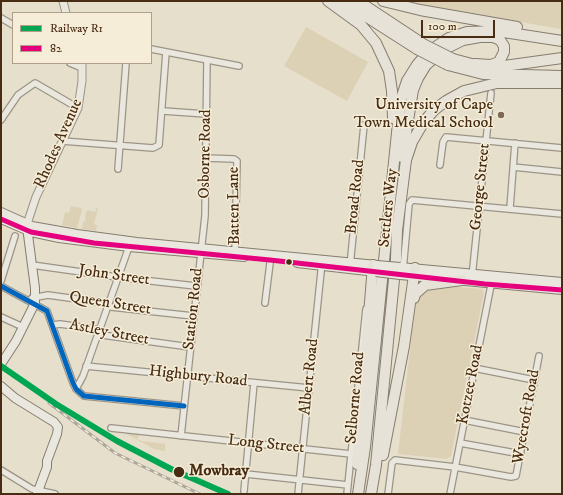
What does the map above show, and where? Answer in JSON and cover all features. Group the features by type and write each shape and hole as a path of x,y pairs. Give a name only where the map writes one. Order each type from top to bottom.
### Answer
{"highway":[{"path":"328,1 361,25 376,43 385,59 392,91 395,148"},
{"path":"342,1 450,62 472,68 483,74 562,76"},
{"path":"358,1 420,46"},
{"path":"383,1 428,12 527,29 545,38 562,42"},
{"name":"Settlers Way","path":"357,494 365,448 395,148 400,104 404,88 416,65 435,46 454,36 476,30 497,31 545,38"},
{"path":"397,230 397,205 401,161 412,96 418,78 431,59 450,46 463,40 480,37 493,37 500,40 504,46 504,52 499,62 472,68"},
{"path":"472,68 497,67 562,59"},
{"path":"472,68 562,70"},
{"name":"Settlers Way","path":"372,494 377,457 396,259 397,230 408,154 419,129 434,110 457,94 484,84 504,82 562,83"},
{"path":"357,494 358,442 369,302 375,268"},
{"path":"372,494 380,471 407,321 414,272"},
{"path":"407,321 415,294 420,288 433,282 463,277"}],"main road":[{"path":"1,212 27,227"},
{"path":"1,218 59,238 271,257 492,280 562,290"},
{"path":"2,363 23,327 33,300 32,265 27,227"},
{"path":"492,280 562,282"},
{"path":"2,387 60,428 48,459 48,467 38,492"}],"street":[{"path":"63,1 66,12"},
{"path":"1,18 12,24"},
{"path":"152,49 239,66"},
{"path":"62,141 153,148 159,145 163,111 166,52"},
{"name":"Osborne Road","path":"201,251 205,216 207,60"},
{"path":"118,169 126,64"},
{"name":"Rhodes Avenue","path":"27,227 36,197 78,108 82,91 82,66"},
{"path":"1,120 18,95 35,83 78,108"},
{"name":"George Street","path":"463,277 480,206 491,92"},
{"path":"163,111 206,114"},
{"name":"Broad Road","path":"350,266 364,124"},
{"path":"440,165 444,138 448,137 562,148"},
{"path":"510,208 515,143"},
{"name":"Batten Lane","path":"206,158 234,159 237,161 235,254"},
{"path":"513,167 562,172"},
{"path":"401,271 409,204 412,200 562,214"},
{"path":"1,282 15,236"},
{"path":"76,389 83,376 130,244"},
{"name":"Station Road","path":"181,436 196,286 201,251"},
{"path":"265,303 271,257"},
{"name":"Albert Road","path":"298,494 322,263"},
{"name":"John Street","path":"32,265 196,286"},
{"name":"Kotzee Road","path":"450,494 492,280"},
{"path":"1,286 33,300 47,311 76,389 86,396 184,406"},
{"name":"Queen Street","path":"33,300 48,295 105,303 111,307 193,316"},
{"name":"Selborne Road","path":"347,494 364,315 369,302"},
{"path":"1,317 23,327"},
{"name":"Astley Street","path":"53,325 60,324 95,329 102,335 190,347"},
{"name":"Wyecroft Road","path":"455,467 515,477 539,356"},
{"name":"Highbury Road","path":"86,366 309,388"},
{"path":"474,368 534,380"},
{"path":"70,375 76,378 83,376"},
{"path":"244,491 254,383"},
{"path":"464,420 524,432"},
{"name":"Long Street","path":"111,428 351,454"},
{"path":"460,443 520,454"},
{"path":"388,494 393,461 455,467"},
{"path":"1,470 38,492 55,494"},
{"path":"246,474 348,485"}],"shaded area":[{"path":"402,1 562,1 562,29 560,29"},
{"path":"306,27 368,62 347,101 284,66"},
{"path":"71,206 81,208 82,210 77,228 62,225 65,212 69,213"},
{"path":"97,207 94,224 97,225 96,231 82,229 83,223 86,220 86,212 88,210 95,212"},
{"path":"446,286 482,289 484,293 451,456 447,459 398,454 414,314 418,297 421,291"},
{"path":"123,432 140,434 137,439 142,441 165,444 165,451 154,449"}],"railway":[{"path":"49,403 115,453 200,494"}],"rail line":[{"name":"R1","path":"1,366 56,404 117,441 171,469 228,494"}],"transit line":[{"name":"82","path":"1,219 31,232 94,243 270,260 485,284 562,290"},
{"path":"1,286 47,311 73,383 76,389 84,396 184,406"}],"place":[{"name":"University of Cape Town Medical School","path":"501,115"},
{"name":"Mowbray","path":"179,472"}]}
